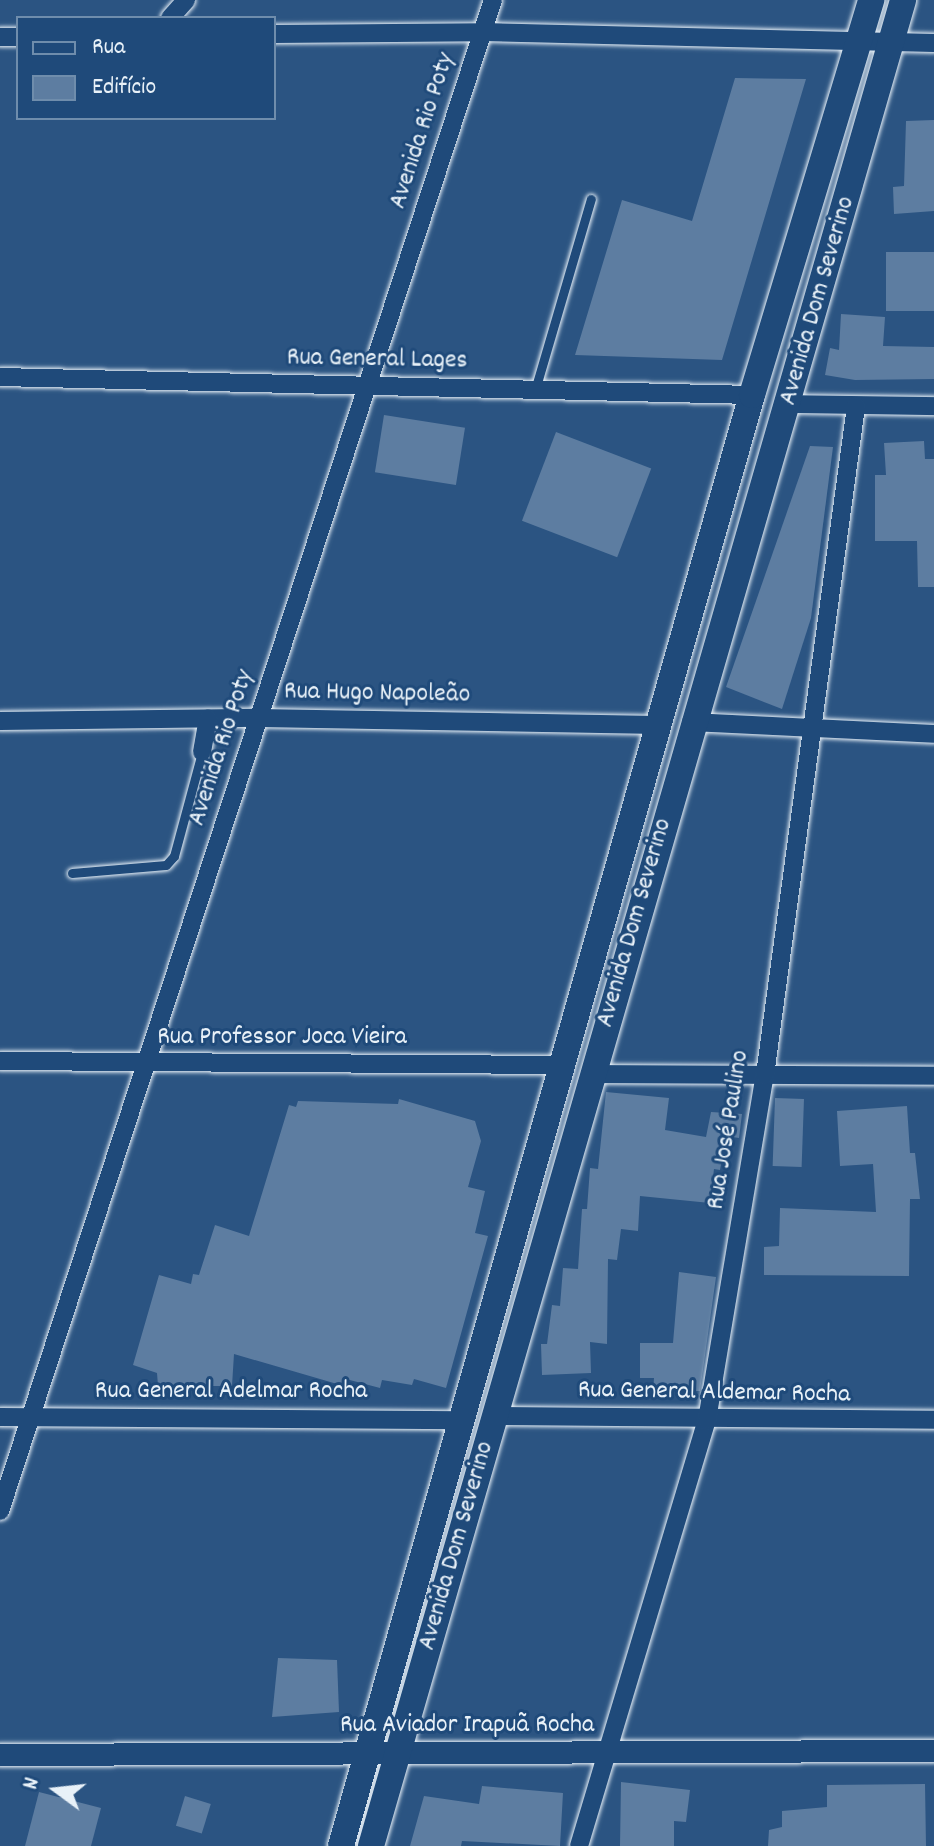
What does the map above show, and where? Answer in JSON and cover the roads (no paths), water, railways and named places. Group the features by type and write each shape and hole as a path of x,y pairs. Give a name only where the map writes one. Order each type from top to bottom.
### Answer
{"main road":[{"name":"Avenida Dom Severino","path":"341,1846 565,1065 752,395 871,0"},
{"name":"Avenida Dom Severino","path":"371,1846 691,722 788,404 903,0"}],"street":[{"path":"172,16 186,0"},
{"name":"Avenida Rio Poty","path":"0,1511 28,1417 148,1063 493,0"},
{"path":"276,34 483,32 934,43"},
{"name":"Rua General Lages","path":"0,377 752,395"},
{"path":"788,404 934,406"},
{"name":"Rua José Paulino","path":"579,1846 707,1420 765,1075 856,406"},
{"name":"Rua Hugo Napoleão","path":"0,721 259,718 658,725"},
{"path":"202,752 208,719"},
{"path":"691,722 934,734"},
{"name":"Rua Professor Joca Vieira","path":"0,1061 565,1065"},
{"path":"593,1074 934,1076"},
{"name":"Rua General Aldemar Rocha","path":"494,1416 934,1420"},
{"name":"Rua General Adelmar Rocha","path":"0,1417 462,1420"},
{"name":"Rua Aviador Irapuã Rocha","path":"0,1755 397,1756 934,1751"}],"lane":[{"path":"535,390 591,199"},
{"path":"72,873 166,865 174,856 202,752"}]}
